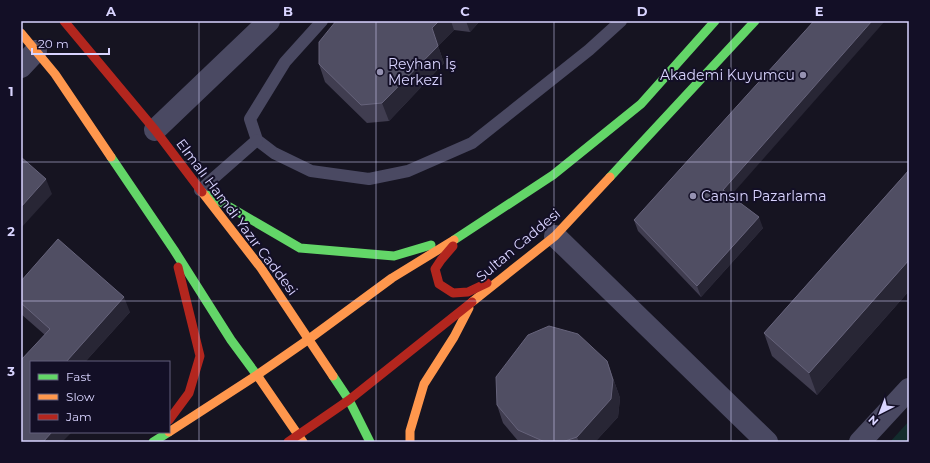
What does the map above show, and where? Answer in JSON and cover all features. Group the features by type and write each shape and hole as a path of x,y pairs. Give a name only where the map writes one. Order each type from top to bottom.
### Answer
{"main road":[{"name":"Elmalı Hamdi Yazır Caddesi","path":"64,21 155,130 261,268 349,400 370,442"},
{"path":"170,431 258,375 392,278 554,175 641,104 716,21"},
{"name":"Sultan Caddesi","path":"288,442 301,439 555,236 755,21"},
{"path":"21,33 55,74 174,250 231,340 258,375 301,439"},
{"path":"200,190 300,248 394,256 455,238"},
{"path":"467,230 435,269 439,284 453,293 468,292 505,276"},
{"path":"170,419 189,393 200,356 174,250"},
{"path":"410,442 410,431 424,384 454,337 473,301"},
{"path":"154,442 160,433"},
{"path":"154,442 168,433"}],"street":[{"path":"155,130 269,21"},
{"path":"21,67 36,51"},
{"path":"555,236 767,442"},
{"path":"860,442 909,389"}],"lane":[{"path":"322,21 285,62 250,119 257,140 274,153 311,170 369,179 408,171 472,143 589,50 621,21"},
{"path":"200,190 257,140"}],"green space":[{"path":"909,421 909,442 890,442"}],"building":[{"name":"Reyhan İş Merkezi","path":"336,21 439,21 432,28 438,46 382,103 361,105 319,64 319,42"},
{"path":"814,21 872,21 723,190 759,217 697,286 634,220"},
{"path":"21,157 46,179 21,207"},
{"path":"909,170 909,260 809,373 764,333"},
{"path":"58,239 124,297 67,361 30,361 30,433 51,433 43,442 21,442 21,360 50,329 21,303 21,281"},
{"path":"549,326 578,334 607,361 613,380 611,399 577,437 562,442 545,442 518,430 497,405 496,377 528,335"}],"traffic: fast":[{"path":"454,240 553,175 641,104 715,21"},
{"path":"610,177 755,21"},
{"path":"111,157 174,250 231,340 259,378"},
{"path":"209,195 300,248 394,256 431,245"},
{"path":"333,376 349,400 370,442"},
{"path":"153,442 167,433"}],"traffic: slow":[{"path":"21,33 55,74 111,157"},
{"path":"472,302 555,236 610,177"},
{"path":"202,192 261,268 333,376"},
{"path":"170,431 257,375 392,278 454,240"},
{"path":"410,442 410,431 424,384 454,337 469,308"},
{"path":"259,378 303,442"}],"traffic: jam":[{"path":"64,21 155,130 202,192"},
{"path":"453,246 435,269 439,284 453,293 468,292 487,283"},
{"path":"170,419 189,393 200,356 178,267"},
{"path":"288,442 349,400 472,302"}],"place":[{"name":"Reyhan İş Merkezi","path":"380,72"},
{"name":"Akademi Kuyumcu","path":"803,75"},
{"name":"Cansın Pazarlama","path":"693,196"}]}
